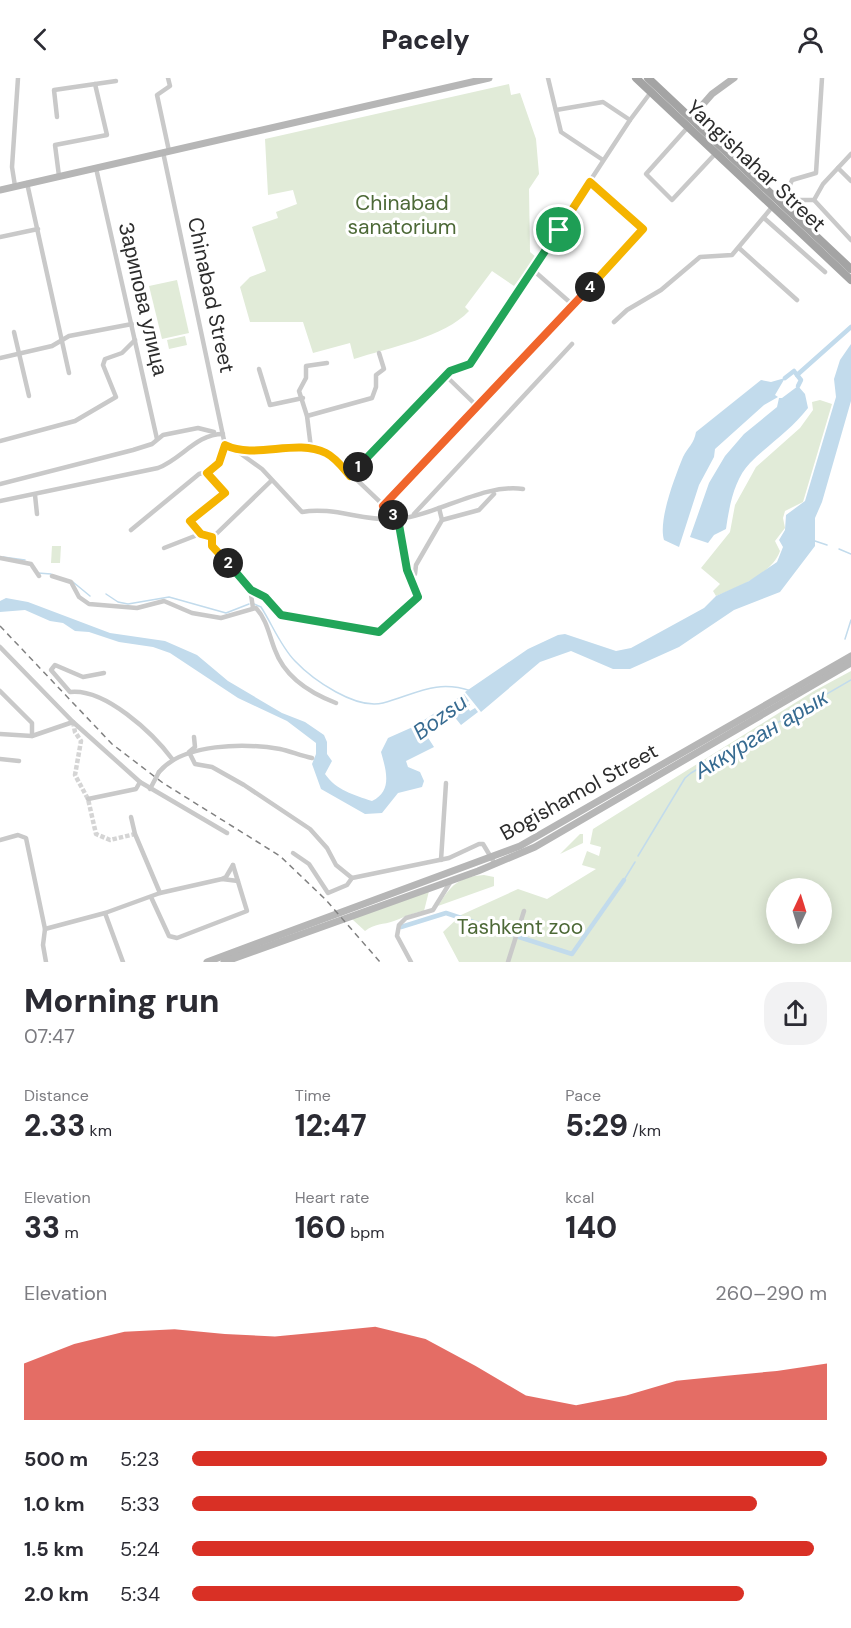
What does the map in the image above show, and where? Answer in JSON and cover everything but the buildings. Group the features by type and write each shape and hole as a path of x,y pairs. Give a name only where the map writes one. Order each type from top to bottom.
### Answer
{"main road":[{"path":"0,190 489,78"},
{"name":"Yangishahar Street","path":"636,78 688,127 704,137 851,269"},
{"name":"Yangishahar Street","path":"648,78 691,118 716,153 734,165"},
{"path":"691,118 712,94 734,78"},
{"name":"Yangishahar Street","path":"776,204 851,280"},
{"name":"Bogishamol Street","path":"224,962 451,881 493,861 708,743 851,656"},
{"name":"Bogishamol Street","path":"795,692 851,663"},
{"name":"Bogishamol Street","path":"207,962 493,861"}],"street":[{"path":"15,186 13,161 18,78"},
{"name":"Chinabad Street","path":"168,78 170,86 157,95 166,152 225,445"},
{"path":"548,78 561,132 603,160"},
{"path":"614,322 627,310 661,290 700,257 728,256 739,248 786,195 792,180 816,173 822,78"},
{"path":"57,117 54,90 116,81"},
{"path":"59,176 55,145 107,135 95,84"},
{"path":"350,476 450,371 470,364 603,160 651,92"},
{"path":"556,110 603,102 630,120"},
{"path":"688,127 646,172 672,200 716,153"},
{"path":"814,200 823,184 851,154"},
{"name":"Зарипова улица","path":"96,168 157,439"},
{"path":"838,168 851,181"},
{"path":"383,506 643,231 590,182"},
{"path":"27,183 69,373"},
{"path":"786,195 796,200 814,200 851,240"},
{"path":"765,218 825,273"},
{"path":"0,237 38,229"},
{"path":"739,248 797,300"},
{"path":"533,270 573,305"},
{"path":"0,358 52,346 69,336 132,324"},
{"path":"14,332 29,396"},
{"path":"0,441 75,421 116,397 103,365 105,359 122,353 135,340"},
{"path":"412,516 572,344"},
{"path":"307,416 372,398 376,387 376,375 385,368 379,353"},
{"path":"311,448 307,416 303,398 299,393 306,378 306,366 327,363"},
{"path":"259,369 270,405 303,398"},
{"path":"446,376 478,407"},
{"path":"0,484 133,450 152,444 157,439 198,428 223,434"},
{"path":"0,501 159,468 181,456 203,437 223,434"},
{"path":"131,530 199,474 207,473 219,463 225,445 262,469 300,511 319,509 366,518 398,519 495,492 523,489"},
{"path":"237,451 311,448 335,459 350,476 398,519 407,570 418,597 410,607 382,630 376,632 284,616 265,597 251,590 212,546 212,537 271,481"},
{"path":"207,473 225,492 190,521 201,534 212,537"},
{"path":"415,573 421,555 442,520 479,510 495,492"},
{"path":"35,495 36,514"},
{"path":"439,508 442,520"},
{"path":"164,548 201,534"},
{"path":"0,558 31,564 39,576"},
{"path":"52,576 71,582 76,593 86,603 137,609 168,601 192,613 220,618 253,608 258,610 271,633 275,652 287,670 307,692 336,703"},
{"path":"251,590 253,608"},
{"path":"0,647 73,722 140,782 174,803 182,804 226,833"},
{"path":"104,673 83,677 55,665 51,670 70,692 86,692 133,718 161,743 173,760"},
{"path":"0,691 32,723 32,736"},
{"path":"0,734 32,736 73,722"},
{"path":"194,737 195,747 189,752 195,764 212,768 244,785 310,829 327,848 336,865 352,878"},
{"path":"150,789 159,772 173,760 211,747 235,745 281,749 312,758"},
{"path":"0,759 19,761"},
{"path":"88,799 136,789 140,782"},
{"path":"441,860 446,783"},
{"path":"132,817 135,834 160,893"},
{"path":"0,840 18,835 26,838 45,929 43,945 46,962"},
{"path":"293,853 310,866 326,893 347,885 352,878 441,860 479,844 483,844 493,861"},
{"path":"151,897 170,936 177,938 247,911 233,865 226,877 222,879"},
{"path":"45,929 105,914 160,893 222,879 238,881"},
{"path":"411,962 398,939 397,928 403,920 433,910 451,881"},
{"path":"507,962 524,911"},
{"path":"105,914 123,962"}],"green space":[{"name":"Chinabad sanatorium","path":"509,84 511,95 520,93 536,139 539,174 529,189 530,252 536,257 514,286 492,271 465,307 469,311 459,320 415,341 354,359 350,343 313,353 303,322 250,322 240,287 250,277 266,271 252,227 278,218 276,212 297,204 293,190 268,195 265,139"},
{"path":"177,280 189,333 162,339 149,286"},
{"path":"185,336 187,345 169,349 167,340"},
{"path":"820,400 832,404 803,502 785,511 783,518 785,528 775,541 780,551 776,559 753,579 716,596 713,591 720,584 701,568 730,532 735,505 756,467 800,428 813,410 812,402"},
{"path":"52,546 61,546 60,563 51,563"},
{"name":"Tashkent zoo","path":"851,671 851,962 459,962 443,932 461,915 518,889 547,899 596,869 582,865 587,851 599,856 601,847 590,844 593,829 814,691"},
{"path":"580,834 583,834 583,843 560,854"},
{"path":"484,875 494,877 494,886 438,906 456,883"},
{"path":"429,891 424,911 376,925 365,931 352,919"}],"water":[{"name":"Bozsu","path":"851,344 851,401 822,502 815,518 815,546 780,592 734,610 679,647 630,669 613,669 571,651 540,662 481,712 465,692 528,649 565,634 616,651 631,648 704,608 716,596 749,581 777,562 783,547 779,540 785,530 786,515 805,501 836,397 834,379 840,360"},
{"path":"785,378 775,395 778,397 764,405 715,449 714,457 699,485 679,547 664,540 663,521 668,498 683,457 696,432 761,380 771,382"},
{"path":"798,386 805,394 808,408 744,470 733,494 726,529 714,535 708,543 690,537 709,483 725,456 744,434 777,407 779,398"},
{"name":"Bozsu","path":"6,598 28,602 110,633 165,641 197,655 228,681 282,713 305,722 324,735 327,742 327,754 332,761 325,774 329,780 352,794 372,801 379,797 385,786 386,773 381,752 388,738 415,726 464,694 469,701 423,730 434,747 406,761 408,767 420,772 424,781 422,787 398,793 382,813 365,814 321,789 312,764 316,754 316,743 287,721 238,698 170,653 153,647 119,642 89,632 75,631 63,623 50,621 25,610 0,612 0,601"},
{"name":"Bozsu","path":"466,704 470,704 468,708 470,711 475,708 478,712 461,725 453,715"}],"waterway":[{"path":"785,378 794,371 797,375 851,327"},
{"path":"797,375 801,380 798,386"},
{"name":"Аккурган арык","path":"815,541 827,545"},
{"name":"Аккурган арык","path":"839,549 851,554"},
{"path":"3,557 25,560"},
{"path":"38,573 51,574"},
{"path":"73,582 90,596"},
{"path":"106,594 118,602 128,604 169,597 226,613 249,604"},
{"path":"254,604 261,607 295,661 313,677 348,698 372,704 383,703 436,687 471,691"},
{"name":"Аккурган арык","path":"845,639 851,620"},
{"name":"Аккурган арык","path":"638,856 685,778 691,773 851,680"},
{"name":"Аккурган арык","path":"624,880 635,862"},
{"path":"519,937 572,954 624,880"},
{"path":"401,927 446,913 513,935"}],"tunnel":[{"path":"73,722 75,732 81,741 75,775 88,799 96,834 110,840 135,834"}],"railway":[{"path":"0,626 112,744 163,783 280,856 326,900 380,962"}],"route":[{"path":"590,182 643,231 383,506 398,519 407,570 418,597 410,607 379,632 281,615 265,597 251,590 212,546 210,542 212,537 201,534 190,521 225,493 207,473 214,470 219,463 224,455 225,445 237,451 311,448 335,459 350,476 450,371 470,364 559,230 590,182"}]}
